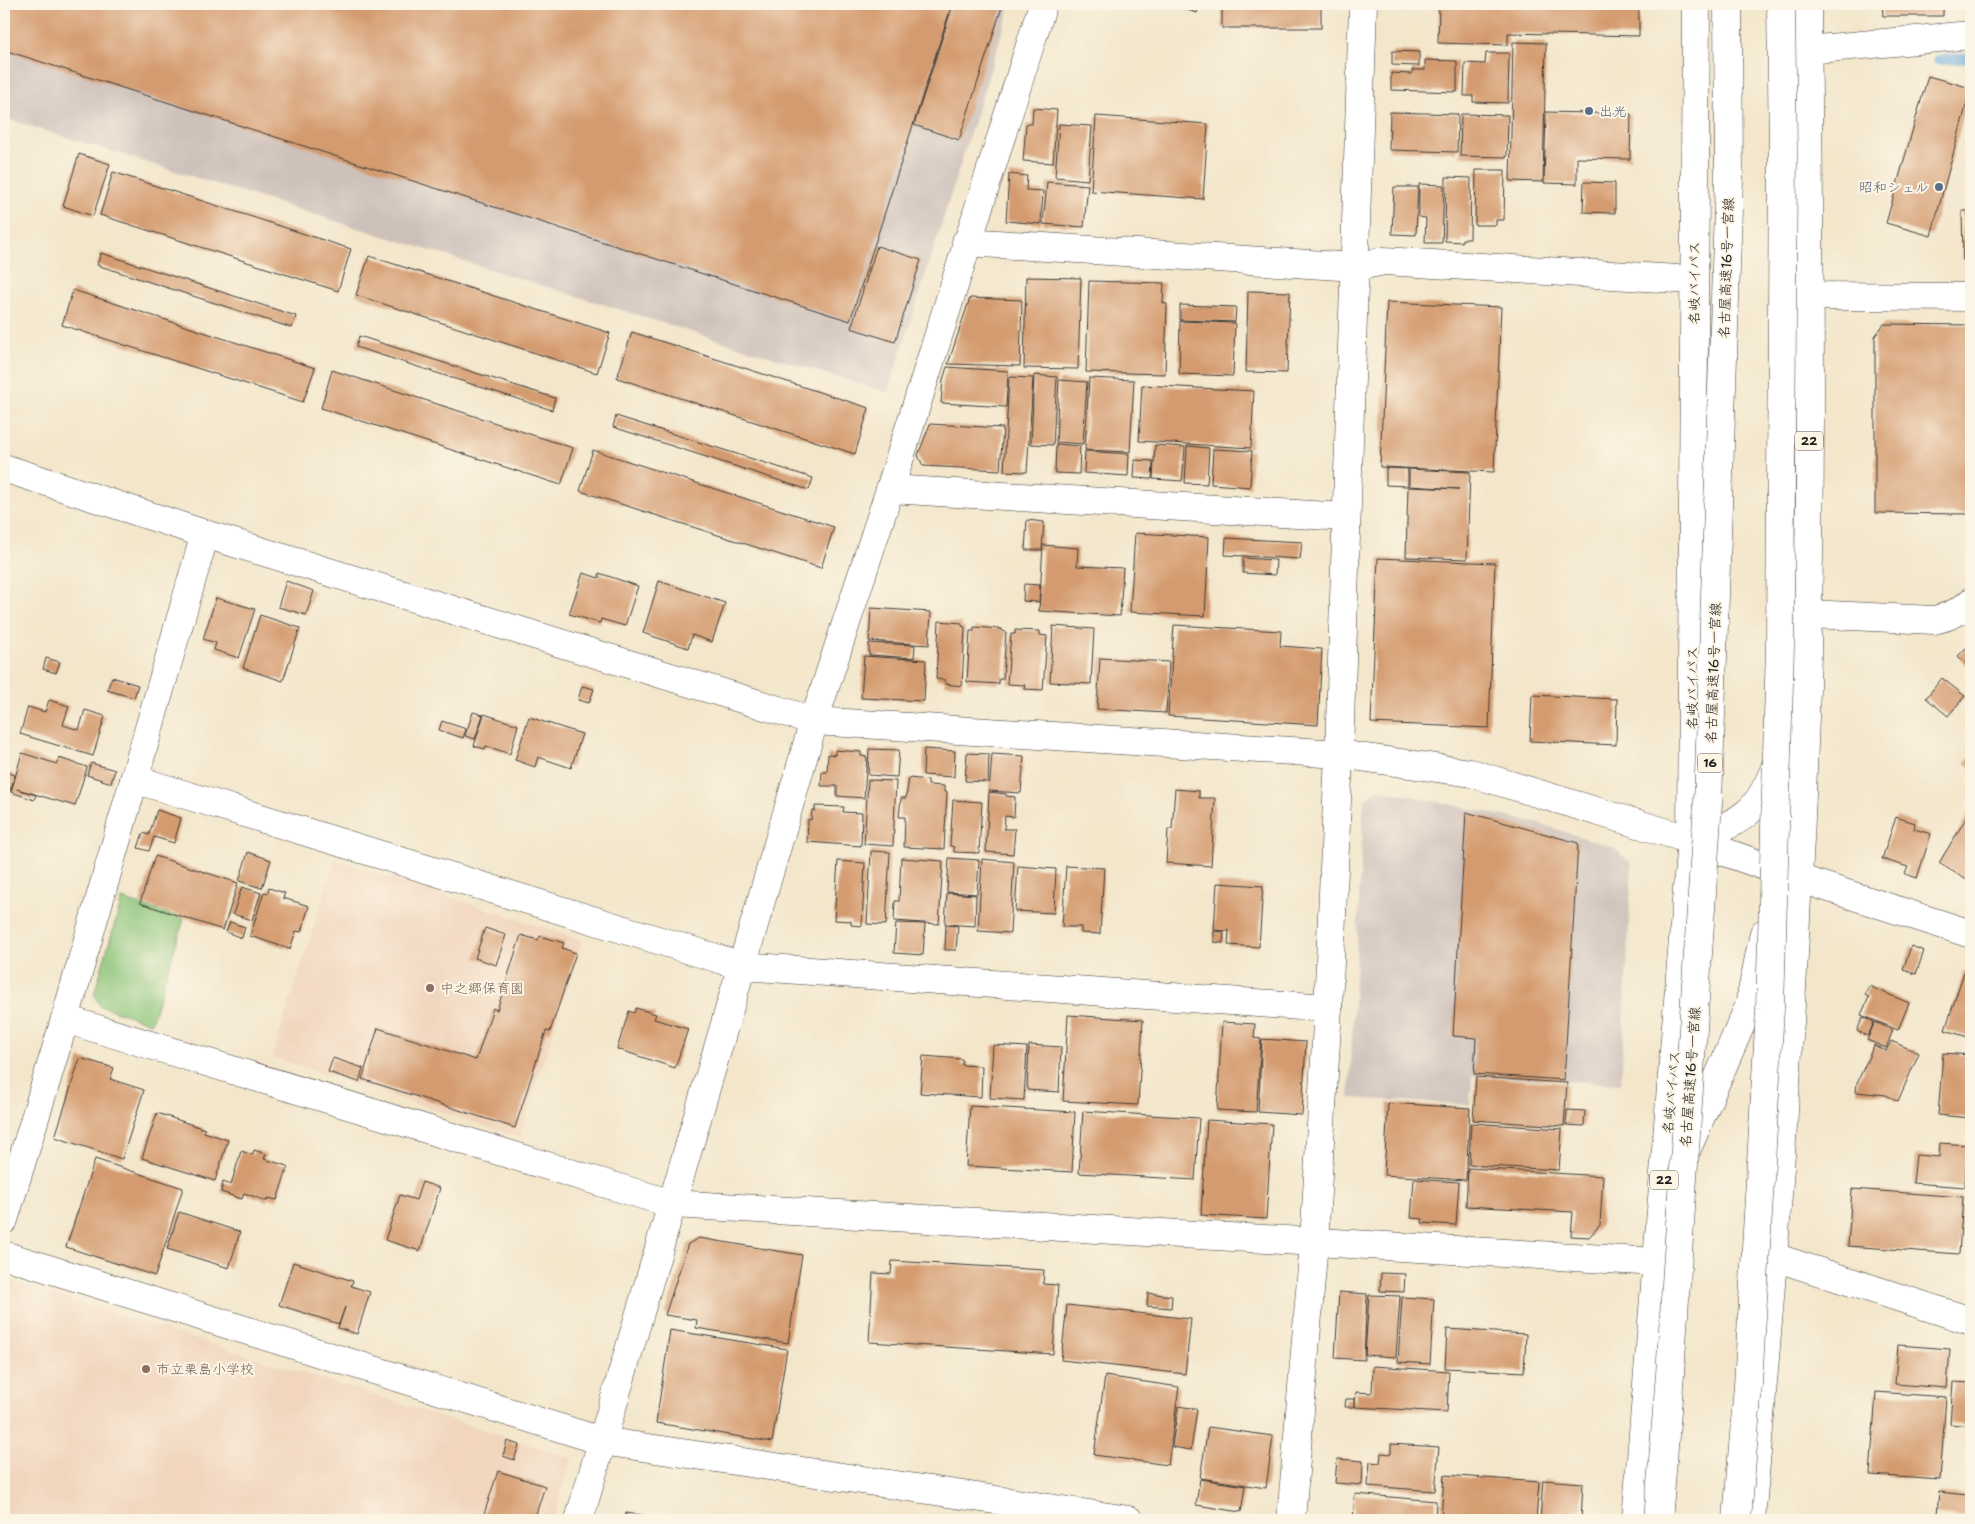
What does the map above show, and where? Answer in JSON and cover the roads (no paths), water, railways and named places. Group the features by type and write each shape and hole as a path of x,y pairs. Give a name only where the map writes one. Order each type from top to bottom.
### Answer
{"main road":[{"path":"579,1520 814,720 890,489 966,242 1043,4"},
{"path":"1291,1520 1314,1242 1328,1008 1339,754 1363,4"},
{"name":"名岐バイパス","path":"1636,1520 1691,840 1696,4"},
{"name":"名古屋高速16号一宮線","path":"1658,1520 1671,1364 1708,803 1729,179 1728,4"},
{"path":"1737,1520 1748,1385 1770,980 1780,636 1783,160 1781,4"},
{"name":"22","path":"1751,1520 1774,1257 1798,878 1808,614 1810,296 1807,4"},
{"path":"1807,50 1971,36"},
{"path":"966,242 1355,268 1384,261 1694,280"},
{"path":"1810,296 1971,297"},
{"path":"4,468 205,534 814,720 1339,754 1471,773 1691,840 1798,878 1971,934"},
{"path":"890,489 1346,517"},
{"path":"4,1220 65,1019 205,534"},
{"path":"1808,614 1934,620 1948,617 1962,610 1971,602"},
{"path":"1691,840 1734,823 1753,810 1769,786 1805,681"},
{"path":"134,779 742,966 1328,1008"},
{"path":"65,1019 672,1204 1657,1262 1678,1173 1697,1122 1728,1058 1749,1006 1767,917 1798,878"},
{"path":"4,1255 602,1441 1129,1520"},
{"path":"1774,1257 1971,1322"}],"waterway":[{"path":"1938,60 1971,58"}],"place":[{"name":"出光","path":"1589,111"},
{"name":"昭和シェル","path":"1939,187"},
{"name":"中之郷保育園","path":"430,988"},
{"name":"市立栗島小学校","path":"146,1369"}]}
